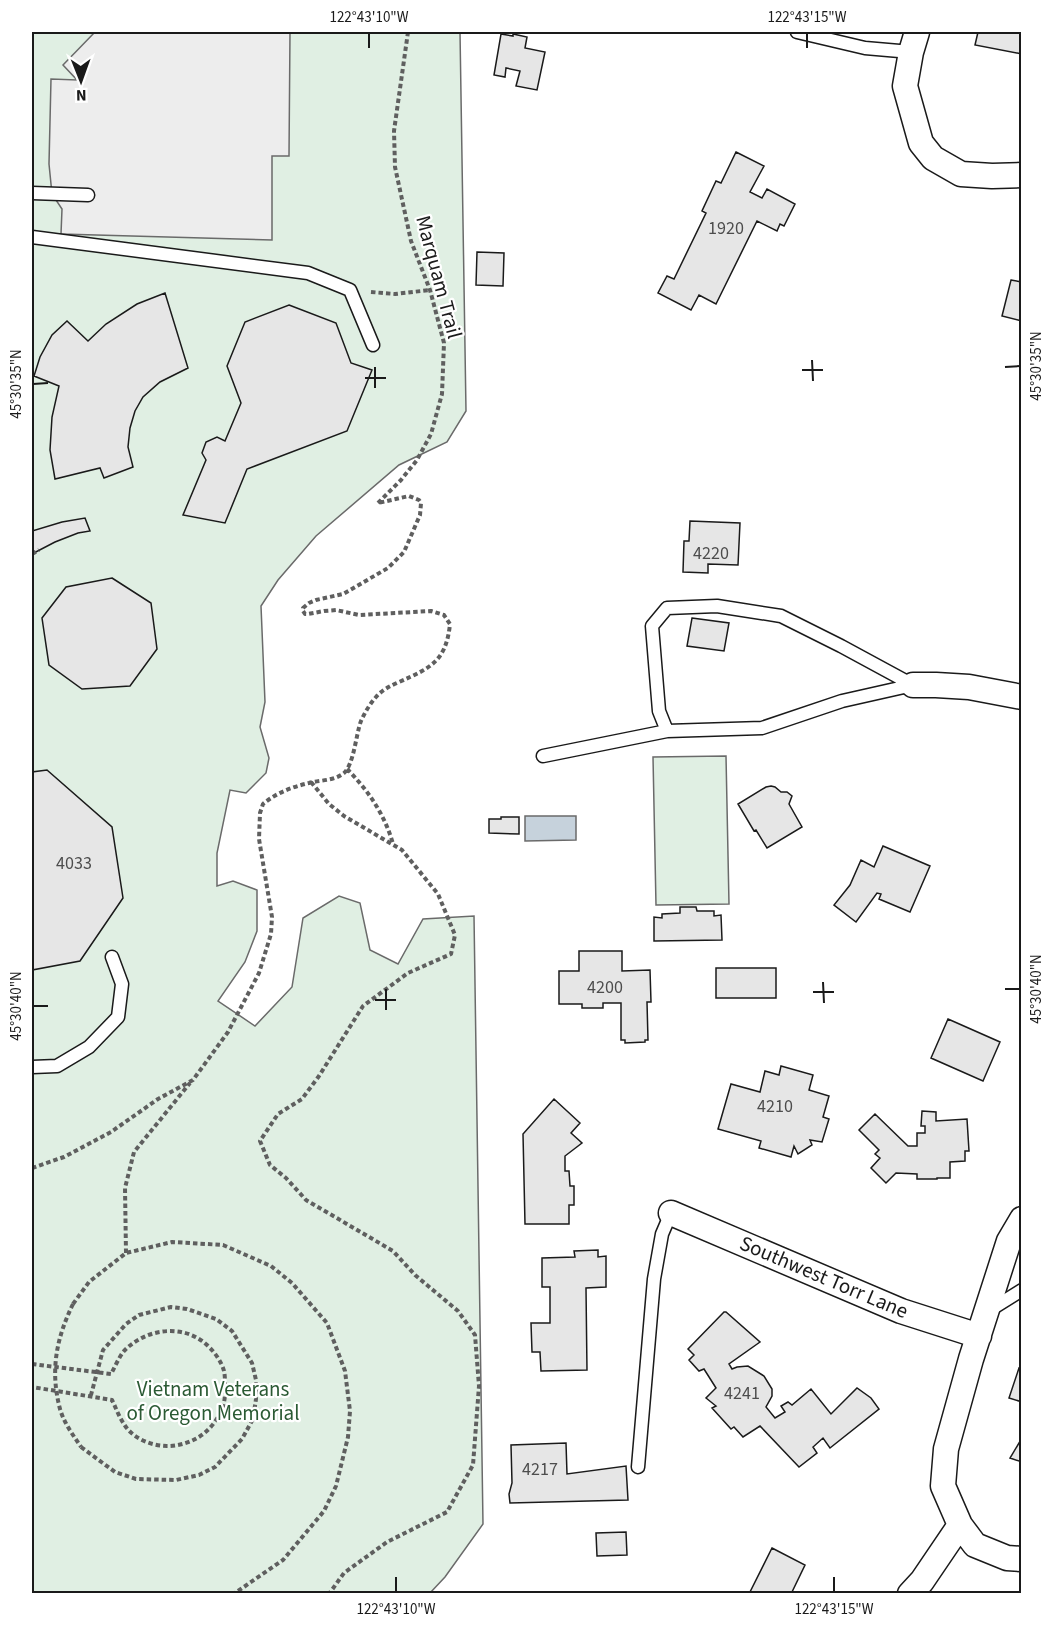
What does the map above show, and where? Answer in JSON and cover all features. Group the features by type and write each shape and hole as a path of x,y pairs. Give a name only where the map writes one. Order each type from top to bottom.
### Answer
{"street":[{"path":"914,42 905,86 921,143 933,158 961,174 1022,175"},
{"path":"914,686 969,687 1022,697"},
{"name":"Southwest Torr Lane","path":"671,1213 901,1311 979,1335"},
{"path":"1022,1219 1010,1241 979,1335 946,1449 943,1486 960,1525 975,1545 1007,1558 1022,1559"},
{"path":"910,1593 922,1581 960,1525"}],"lane":[{"path":"797,32 865,48 914,42"},
{"path":"32,194 88,195"},
{"path":"32,237 308,273 350,290 373,345"},
{"path":"667,731 659,711 652,626 667,608 717,606 781,616 914,686"},
{"path":"543,756 667,731 762,728 842,701 914,686"},
{"path":"32,1067 57,1066 90,1047 118,1017 122,984 112,957"},
{"path":"638,1467 654,1279 662,1234 671,1213"},
{"path":"986,1312 1022,1290"}],"path":[{"name":"Marquam Trail","path":"347,769 361,722 370,705 389,686 433,664 447,641 450,624 444,615 431,611 359,615 336,610 308,614 303,611 309,603 343,594 388,568 404,552 420,515 421,503 410,496 378,503 417,460 431,434 442,394 444,343 430,290 411,241 395,167 394,131 408,32"},
{"path":"350,290 395,294 430,290"},
{"path":"32,554 39,550"},
{"path":"126,1253 125,1188 134,1152 193,1080 228,1032 259,973 271,934 273,917 258,838 263,804 278,793 336,778 347,769 377,805 394,845"},
{"path":"311,783 329,804 344,816 402,850 438,894 455,936 451,954 408,973 363,1006 302,1099 278,1114 260,1141 270,1166 286,1178 306,1200 393,1251 415,1275 458,1311 475,1335 479,1386 473,1465 447,1512 387,1542 344,1573 329,1593"},
{"path":"32,1168 64,1156 111,1132 158,1099 193,1080"},
{"path":"91,1395 103,1350 126,1323 139,1315 171,1307 187,1309 216,1319 232,1331 252,1364 256,1380 253,1419 242,1439 215,1467 199,1475 176,1480 136,1479 115,1473 81,1447 60,1411 55,1361 59,1338 73,1304 89,1282 126,1253 172,1242 223,1245 271,1266 292,1282 327,1323 345,1371 350,1411 348,1437 336,1486 324,1511 283,1560 233,1593"},
{"path":"32,1364 111,1374 123,1352 136,1340 152,1332 170,1330 188,1334 204,1342 216,1355 224,1371 226,1398 220,1415 210,1430 195,1440 178,1446 160,1446 142,1441 125,1427 112,1400 32,1387"}],"green space":[{"name":"Vietnam Veterans of Oregon Memorial","path":"32,32 460,32 466,411 447,442 399,465 316,536 278,580 261,606 265,702 260,727 269,758 266,773 246,793 230,790 217,853 217,886 233,881 257,890 257,931 245,962 218,1001 255,1026 292,987 303,918 339,896 360,903 370,950 398,964 423,919 474,916 483,1524 445,1577 430,1593 32,1594"},
{"path":"726,756 729,904 656,905 653,757"}],"shaded area":[{"path":"95,32 290,32 289,156 272,156 272,240 61,234 62,209 52,194 49,164 51,79 77,80 63,65"},
{"path":"525,816 576,816 576,840 525,841"}],"building":[{"path":"978,32 1022,32 1022,54 975,45"},
{"path":"501,34 527,37 525,48 545,52 537,90 516,86 520,71 506,68 505,77 494,75"},
{"path":"736,152 764,166 750,192 762,198 767,189 795,204 784,226 780,224 777,231 757,221 716,304 699,295 691,310 658,293 667,276 674,279 706,213 702,211 716,181 721,183"},
{"path":"477,252 504,253 503,286 476,285"},
{"path":"1011,280 1022,282 1022,321 1002,316"},
{"path":"165,293 188,368 160,382 143,397 135,411 128,447 133,467 104,478 100,468 55,479 50,450 52,417 59,386 34,376 40,357 52,335 67,321 88,341 106,324 137,304"},
{"path":"289,305 336,323 351,363 372,370 347,431 247,469 225,523 183,515 206,460 202,453 206,442 217,437 225,441 241,403 227,366 245,322"},
{"path":"85,518 90,531 55,542 32,554 32,531"},
{"path":"690,521 740,523 738,565 708,564 708,573 683,572 684,541 689,541"},
{"path":"112,578 151,603 157,649 130,686 82,689 49,665 42,618 66,587"},
{"path":"692,618 729,623 724,651 687,646"},
{"path":"47,770 112,827 123,898 80,961 32,970 32,772"},
{"path":"771,786 792,796 789,804 802,827 767,848 738,804"},
{"path":"501,817 519,817 519,834 489,833 489,819 501,819"},
{"path":"883,846 930,866 910,912 879,899 881,894 877,893 856,922 834,905 850,885 861,860 874,867"},
{"path":"680,907 696,907 697,911 714,911 714,916 721,915 722,940 654,941 654,917 662,918 662,914 680,913"},
{"path":"579,951 622,951 622,971 650,970 651,1002 647,1002 648,1040 625,1043 625,1040 621,1040 621,1003 603,1003 603,1008 582,1008 582,1004 559,1004 559,971 579,971"},
{"path":"716,968 776,968 776,998 716,998"},
{"path":"948,1019 1000,1042 983,1081 931,1058"},
{"path":"781,1066 813,1075 809,1090 829,1096 823,1117 829,1119 822,1142 810,1140 812,1145 798,1154 794,1146 791,1157 759,1148 761,1141 718,1129 731,1084 760,1092 765,1071 779,1075"},
{"path":"554,1099 580,1123 571,1133 582,1143 565,1156 565,1171 569,1171 570,1186 574,1186 574,1205 569,1205 569,1224 525,1224 523,1134"},
{"path":"922,1111 936,1112 936,1121 967,1119 969,1151 965,1151 965,1161 950,1162 950,1178 917,1179 917,1174 896,1173 886,1183 871,1168 880,1158 875,1154 879,1150 859,1130 875,1114 908,1146 917,1146 917,1133 925,1133 925,1126 921,1126"},
{"path":"598,1250 598,1257 606,1256 606,1287 586,1288 587,1370 541,1371 540,1352 532,1352 531,1323 550,1323 550,1287 542,1287 542,1258 575,1257 574,1251"},
{"path":"724,1312 760,1342 729,1364 732,1369 748,1366 764,1376 772,1389 772,1396 766,1407 775,1418 785,1412 781,1406 788,1402 792,1405 811,1389 831,1414 857,1388 871,1398 879,1409 830,1448 823,1438 813,1447 817,1453 799,1467 760,1426 743,1437 734,1427 731,1429 712,1408 716,1406 706,1398 716,1388 704,1369 699,1371 689,1360 694,1355 688,1349"},
{"path":"1019,1368 1022,1369 1022,1402 1009,1398"},
{"path":"1022,1438 1022,1462 1010,1458"},
{"path":"566,1443 567,1474 626,1466 628,1500 510,1503 511,1445"},
{"path":"626,1532 627,1555 597,1556 596,1533"},
{"path":"772,1548 805,1565 791,1594 749,1594"}]}
